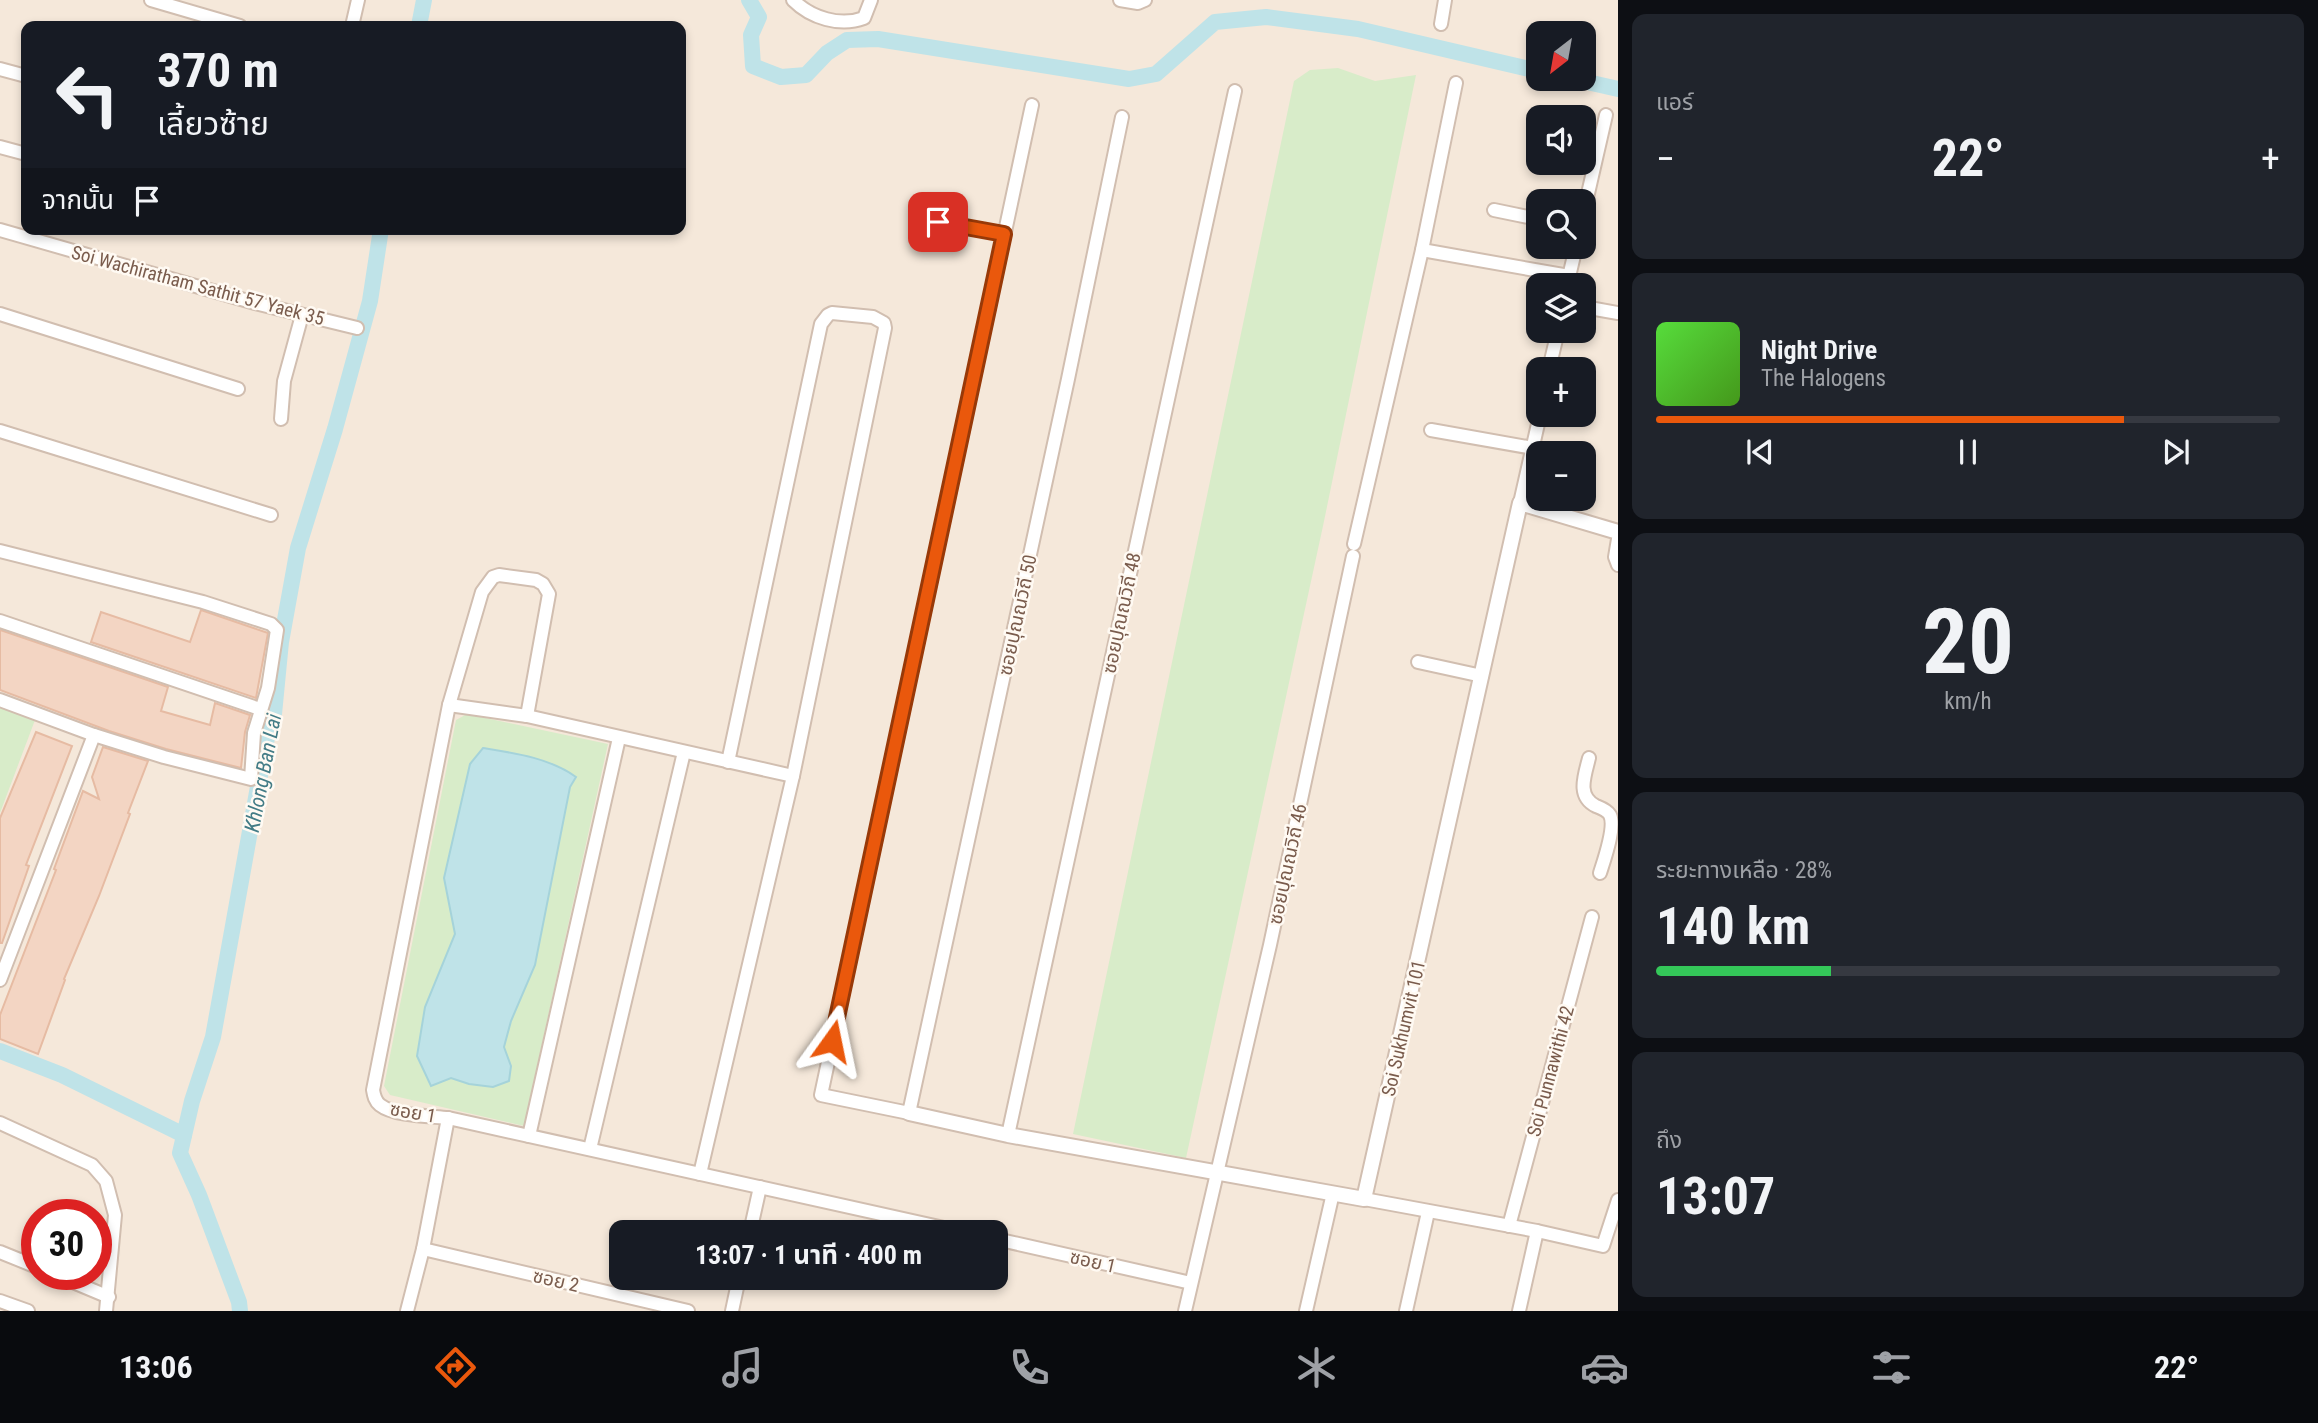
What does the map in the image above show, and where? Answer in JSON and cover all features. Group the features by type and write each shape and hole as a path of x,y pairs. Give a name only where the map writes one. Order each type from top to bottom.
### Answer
{"street":[{"path":"151,0 223,21"},
{"path":"353,21 358,0"},
{"path":"793,0 814,15 850,23 864,18 870,3"},
{"path":"1120,0 1138,3 1145,0"},
{"path":"1441,24 1445,0"},
{"path":"0,69 21,75"},
{"name":"ซอยปุณณวิถี 46","path":"1185,1311 1270,945 1353,550 1422,250 1456,83"},
{"name":"ซอยปุณณวิถี 48","path":"1008,1135 1235,91"},
{"path":"1032,105 821,1095 1008,1135 1216,1171 1538,1231 1604,1246 1618,1200"},
{"path":"1589,189 1605,115"},
{"name":"ซอยปุณณวิถี 50","path":"909,1113 1122,117"},
{"path":"0,147 21,153"},
{"path":"1494,210 1526,217"},
{"path":"916,218 1004,234"},
{"name":"Soi Wachiratham Sathit 57 Yaek 35","path":"0,230 357,328"},
{"path":"1422,250 1534,273"},
{"path":"1596,309 1618,313"},
{"path":"700,1174 793,776 885,328 884,323 873,317 832,313 821,324 728,762"},
{"path":"0,314 238,388"},
{"path":"281,419 284,381 302,315"},
{"path":"1431,430 1526,446"},
{"path":"0,431 271,515"},
{"path":"1526,477 1520,503 1618,531"},
{"name":"Soi Sukhumvit 101","path":"1364,1199 1520,503"},
{"path":"1618,539 1615,557 1618,565"},
{"path":"0,551 203,601 271,624 277,630 268,688 254,733 251,779 164,757 94,735 0,700"},
{"name":"ซอย 1","path":"527,716 549,594 543,584 536,580 499,575 493,577 482,592 449,705 373,1090 375,1099 380,1105 393,1111 448,1118 908,1220"},
{"path":"0,621 260,709"},
{"path":"1418,662 1482,676"},
{"path":"449,705 527,716 793,776"},
{"path":"0,980 94,735"},
{"path":"529,1136 619,738"},
{"path":"590,1149 684,752"},
{"path":"1589,758 1583,789 1589,802 1608,812 1614,836 1600,873"},
{"name":"Soi Punnawithi 42","path":"1509,1226 1592,917"},
{"path":"408,1311 423,1249 448,1118"},
{"path":"0,1123 92,1165 106,1181 116,1215 107,1311"},
{"path":"753,1220 760,1187"},
{"path":"1306,1311 1333,1193"},
{"path":"1406,1311 1428,1212"},
{"path":"1520,1311 1538,1231"},
{"name":"ซอย 1","path":"1008,1243 1191,1283"},
{"name":"ซอย 2","path":"423,1249 688,1311"},
{"path":"0,1252 21,1261"},
{"path":"92,1290 109,1297"},
{"path":"732,1311 737,1290"},
{"path":"0,1301 28,1311"}],"shaded area":[{"path":"0,0 1618,0 1618,1311 0,1311"}],"green space":[{"path":"1338,68 1375,81 1416,75 1323,526 1186,1158 1073,1134 1294,81 1310,70"},
{"path":"0,708 35,720 0,813"},
{"path":"467,714 608,744 524,1126 390,1095 384,1086 456,720"}],"water":[{"path":"483,748 543,761 576,777 570,787 535,965 511,1021 504,1047 511,1066 509,1081 493,1087 451,1078 431,1086 417,1056 425,1007 455,934 444,878 470,764"}],"building":[{"path":"201,610 268,633 256,698 91,642 101,612 190,642"},
{"path":"0,630 168,687 161,711 210,725 215,703 250,715 241,768 109,731 0,690"},
{"path":"36,732 72,746 26,865 29,866 0,943 0,818"},
{"path":"103,747 148,761 38,1054 0,1039 0,1015 56,870 54,869 83,791 99,799 92,777"}],"waterway":[{"name":"Khlong Ban Lai","path":"420,21 424,0"},
{"path":"749,0 759,17 751,35 753,66 781,77 806,75 827,53 847,40 878,39 1129,79 1156,74 1215,22 1266,17 1358,29 1526,68"},
{"path":"1596,84 1618,89"},
{"name":"Khlong Ban Lai","path":"240,1311 199,1195 180,1153 192,1101 213,1037 266,742 274,714 281,642 298,548 335,429 370,301 380,235"},
{"path":"0,1051 62,1075 184,1135"}],"route":[{"path":"832,1041 1004,234 938,222"}]}
